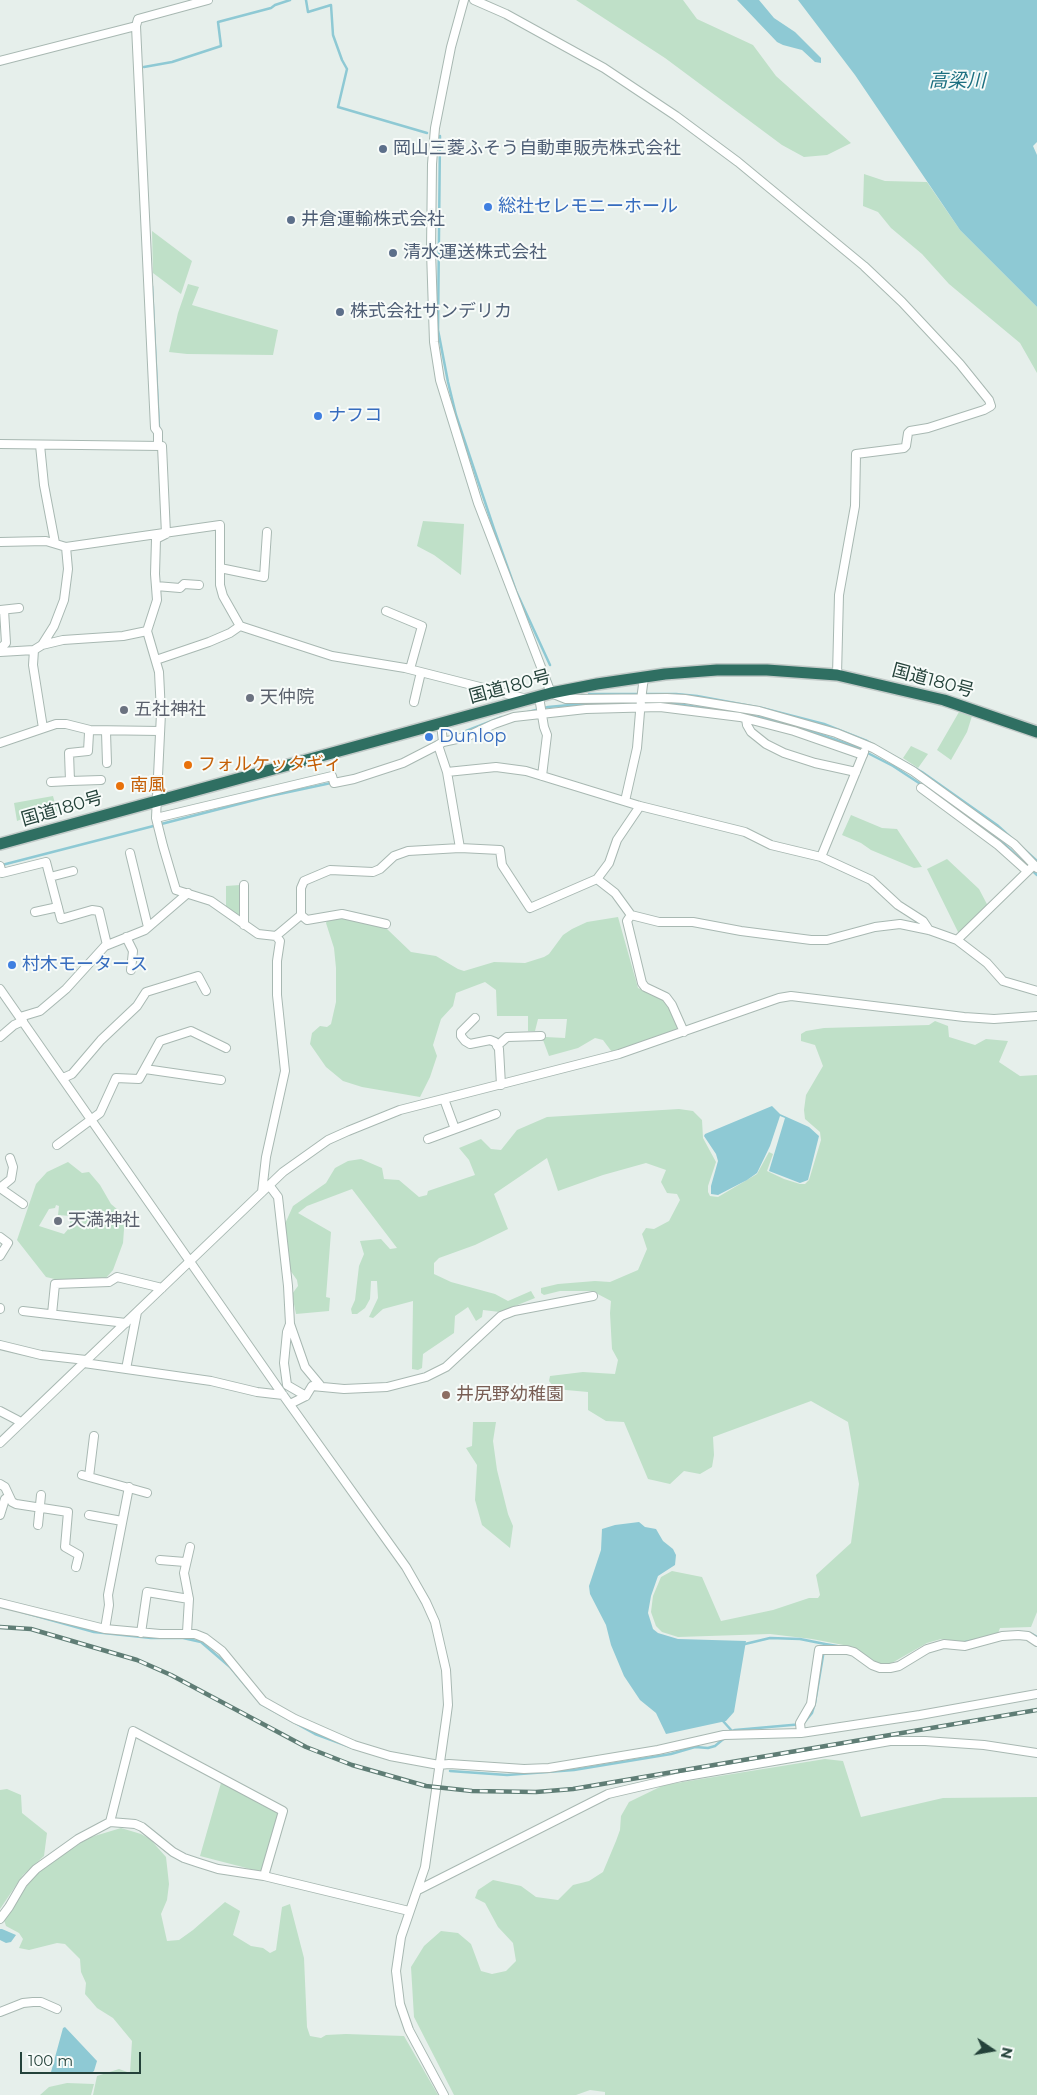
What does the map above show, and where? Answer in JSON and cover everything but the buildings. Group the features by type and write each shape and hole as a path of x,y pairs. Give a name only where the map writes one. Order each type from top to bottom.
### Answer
{"highway":[{"name":"国道180号","path":"0,844 441,724 538,705 551,693 644,677 717,670 767,670 838,676 944,700 1037,732"}],"street":[{"path":"158,446 158,432 155,428 136,26 138,19 208,0"},
{"path":"464,0 451,47 435,128 432,164 431,251 434,342 440,380 478,503 551,693 566,699 685,699 759,711 819,727 864,750 908,768 1014,844 1032,868"},
{"path":"474,0 506,14 604,68 684,122 768,186 864,266 902,302 960,364 989,400 989,408 966,417 910,431 904,448 859,452 854,457 855,506 839,595 838,676"},
{"path":"0,60 136,26"},
{"path":"0,444 40,447 162,446 166,534"},
{"path":"40,447 44,485 55,543"},
{"path":"0,542 46,541 66,547 220,525 220,585 223,596 240,626 332,656 421,672 538,705 586,708 641,700 671,708 746,719 864,750"},
{"path":"220,568 264,577 267,532"},
{"path":"166,534 156,539 156,586 158,600 147,632 159,672 161,694 156,801 158,828 176,890 211,901 258,934 276,936 280,941 277,961 277,995 285,1071 266,1157 262,1192"},
{"path":"42,645 54,626 64,600 68,569 66,547"},
{"path":"156,586 180,588 184,584 199,585"},
{"path":"0,651 6,643 2,610 20,608"},
{"path":"386,611 422,626 410,670"},
{"path":"156,660 208,642 230,633 240,626"},
{"path":"0,651 34,650 42,645 62,640 123,636 147,632"},
{"path":"34,650 33,666 43,728"},
{"path":"414,702 421,672"},
{"path":"625,801 637,748 644,677"},
{"path":"156,818 332,776 334,783 354,779 403,763 441,743 466,737 494,724 514,718 538,705"},
{"path":"538,705 547,735 542,776"},
{"path":"746,719 746,725 751,732 766,744 784,753 815,763 856,772"},
{"path":"0,743 56,724 66,724 106,732 160,732"},
{"path":"441,724 441,743 460,848"},
{"path":"70,781 69,753 88,751 90,730"},
{"path":"106,732 107,763"},
{"path":"821,857 864,750"},
{"path":"447,772 496,768 526,771 640,806 745,832 782,849 821,857 871,880 898,906 923,921 929,930"},
{"path":"51,782 101,780"},
{"path":"921,788 1032,868"},
{"path":"386,924 342,914 306,920 301,915 302,883 316,874 330,870 373,872 402,852 460,848 500,850 502,865 530,908 597,879 609,863 617,840 640,806"},
{"path":"130,853 148,927"},
{"path":"0,867 2,872 46,862 61,918 92,910 99,911 107,945"},
{"path":"957,940 1032,868"},
{"path":"50,877 73,872"},
{"path":"597,879 615,893 631,915 659,922 693,922 741,931 811,940 827,940 875,926 900,924 929,930 957,940 987,963 1002,981 1037,991"},
{"path":"244,886 244,925"},
{"path":"0,1037 21,1019 40,1011 66,989 107,945 148,927 188,893"},
{"path":"35,912 58,907"},
{"path":"276,936 301,915"},
{"path":"631,915 627,921 642,983 645,987 666,997 672,1005 684,1032"},
{"path":"126,937 133,950 131,970"},
{"path":"63,1078 72,1074 101,1040 137,1006 146,992 198,976 206,991"},
{"path":"0,989 283,1395 406,1567 435,1622 444,1654 448,1690 446,1720 425,1866 409,1911 396,1958 396,1984 408,2030 444,2095"},
{"path":"0,1443 295,1162 337,1136 400,1110 619,1054 779,998 790,996 964,1017 994,1019 1037,1016"},
{"path":"475,1018 461,1032 465,1042 470,1044 490,1040 497,1046 499,1049 501,1084"},
{"path":"57,1145 100,1113 116,1078 139,1079 160,1041 192,1030 226,1048"},
{"path":"497,1046 507,1037 541,1036"},
{"path":"145,1068 222,1080"},
{"path":"444,1099 455,1129"},
{"path":"428,1139 496,1114"},
{"path":"10,1158 13,1167 11,1179 0,1188 23,1204"},
{"path":"269,1185 278,1197 290,1324 305,1367 320,1385"},
{"path":"0,1237 8,1243 0,1256"},
{"path":"52,1314 55,1284 109,1282 117,1277 162,1288"},
{"path":"290,1404 306,1396 312,1386 320,1385 344,1389 387,1388 426,1377 446,1367 501,1316 514,1311 593,1296"},
{"path":"23,1311 126,1323"},
{"path":"126,1369 137,1312"},
{"path":"290,1324 287,1332 284,1363 287,1385 306,1396"},
{"path":"0,1344 41,1355 211,1381 257,1392 283,1395"},
{"path":"0,1411 21,1422"},
{"path":"94,1436 85,1476 147,1493"},
{"path":"0,1484 5,1486 8,1497 16,1504 68,1512 65,1547 79,1555 76,1567"},
{"path":"105,1629 109,1604 108,1595 129,1487"},
{"path":"38,1525 41,1495"},
{"path":"0,1515 4,1499 8,1497"},
{"path":"89,1515 122,1522"},
{"path":"187,1632 189,1599 184,1573 190,1547"},
{"path":"160,1560 185,1562"},
{"path":"141,1633 146,1592 189,1599"},
{"path":"0,1603 105,1629 141,1633 187,1632 204,1638 222,1651 263,1701 295,1720 354,1745 390,1756 439,1765 524,1769 549,1768 658,1750 728,1735 920,1715 1037,1694"},
{"path":"800,1728 811,1704 819,1650 854,1652 872,1665 880,1668 890,1668 899,1666 927,1649 944,1644 965,1646 1002,1636 1018,1634 1028,1636 1037,1642"},
{"path":"110,1822 132,1730 283,1811 264,1876"},
{"path":"418,1890 608,1794 681,1777 890,1741 984,1745 1037,1753"},
{"path":"0,1919 23,1883 36,1869 78,1839 110,1822 135,1824 142,1827 184,1858 218,1869 264,1876 409,1911"},
{"path":"0,2012 23,2003 33,2002 41,2002 57,2009"}],"green space":[{"path":"576,0 683,0 697,19 753,45 776,76 851,143 827,155 804,157 782,145 665,58"},
{"path":"864,174 885,181 927,182 960,230 1037,307 1037,373 1020,343 949,284 922,254 891,228 878,212 863,206"},
{"path":"152,231 192,261 181,294 153,273"},
{"path":"188,284 199,287 192,305 278,330 273,355 169,352 178,313"},
{"path":"423,521 464,524 461,575 434,555 417,546"},
{"path":"959,712 972,716 967,732 951,760 937,750"},
{"path":"911,746 928,754 918,768 903,758"},
{"path":"53,796 57,811 44,812 43,808 32,810 28,812 27,817 17,821 14,803"},
{"path":"851,815 882,828 897,829 922,867 914,868 871,850 861,843 842,835"},
{"path":"947,859 979,889 989,908 959,934 927,869"},
{"path":"240,885 241,920 226,908 226,886"},
{"path":"344,917 387,929 411,952 436,956 464,971 494,962 525,963 544,957 549,954 563,935 572,929 587,922 618,917 638,988 662,998 676,1020 678,1028 671,1034 612,1052 603,1040 595,1038 578,1048 549,1056 543,1040 545,1037 565,1038 567,1019 538,1019 535,1031 528,1031 528,1016 497,1016 496,990 485,982 456,993 453,1006 441,1019 433,1045 437,1056 430,1077 420,1097 362,1087 343,1081 326,1067 310,1044 312,1033 320,1026 327,1027 331,1024 336,1002 334,948 326,923 328,918"},
{"path":"935,1021 948,1026 949,1037 975,1045 986,1039 1008,1041 999,1062 1020,1076 1037,1075 1037,1612 1031,1627 1000,1628 997,1636 964,1642 941,1639 927,1643 890,1664 877,1663 854,1647 812,1639 770,1634 678,1637 662,1632 656,1626 651,1612 653,1596 661,1577 672,1571 702,1577 721,1621 773,1610 809,1598 818,1598 820,1595 816,1575 851,1543 859,1484 848,1422 811,1401 713,1437 714,1455 712,1467 700,1474 684,1471 670,1484 648,1479 624,1422 606,1421 588,1410 588,1392 555,1389 549,1381 550,1376 583,1372 615,1374 618,1360 612,1349 611,1301 592,1291 560,1291 544,1295 541,1293 541,1288 558,1284 595,1281 610,1282 638,1270 647,1249 642,1234 646,1228 654,1229 669,1221 680,1200 677,1194 667,1193 661,1182 666,1170 646,1163 603,1175 558,1191 547,1158 494,1194 508,1229 475,1245 439,1258 434,1263 434,1274 451,1282 495,1294 508,1301 531,1291 535,1298 500,1312 483,1310 482,1317 476,1321 468,1307 455,1316 454,1333 423,1354 422,1368 418,1370 412,1369 413,1301 383,1309 373,1318 369,1317 378,1298 377,1281 371,1281 370,1299 365,1308 357,1314 352,1314 351,1309 355,1300 359,1266 364,1254 360,1241 381,1239 390,1249 397,1248 352,1189 307,1206 298,1213 331,1232 326,1297 330,1298 329,1311 296,1314 292,1294 298,1286 297,1280 290,1270 284,1226 293,1206 326,1183 335,1168 348,1161 361,1159 382,1168 384,1179 399,1180 419,1197 427,1195 428,1191 475,1175 469,1160 459,1148 481,1139 491,1149 501,1150 517,1130 547,1117 679,1109 693,1111 702,1120 703,1138 716,1162 708,1186 710,1196 718,1197 757,1174 769,1152 773,1154 767,1171 784,1179 805,1184 809,1180 821,1140 820,1132 805,1119 806,1095 823,1066 815,1045 801,1041 801,1034 806,1031 824,1028 929,1025"},
{"path":"68,1162 82,1173 89,1172 100,1185 111,1204 125,1216 123,1243 113,1270 106,1278 99,1281 59,1280 46,1277 17,1240 36,1184 47,1172","holes":["56,1205 59,1206 58,1215 70,1216 70,1227 64,1234 39,1226 49,1209 55,1208"]},
{"path":"473,1422 496,1422 493,1441 497,1470 508,1514 513,1526 510,1548 482,1525 475,1500 477,1465 466,1448 472,1446"},
{"path":"825,1759 843,1761 861,1817 943,1798 1037,1797 1037,2095 605,2095 605,2092 590,2090 576,2095 454,2095 414,2017 411,1967 424,1946 441,1931 458,1933 471,1944 481,1971 492,1974 506,1971 516,1961 513,1943 498,1927 485,1903 475,1898 478,1890 493,1880 521,1886 536,1897 558,1900 573,1885 589,1881 603,1872 620,1830 621,1816 629,1802 664,1785"},
{"path":"221,1783 277,1811 279,1816 262,1870 258,1871 200,1856"},
{"path":"7,1789 21,1795 22,1813 47,1833 44,1856 23,1875 0,1909 0,1790"},
{"path":"121,1828 150,1839 166,1857 169,1884 167,1900 161,1914 167,1941 179,1940 225,1902 240,1911 233,1935 251,1946 263,1948 270,1953 276,1950 282,1907 290,1904 304,1958 307,2027 310,2036 321,2038 326,2035 346,2034 404,2036 438,2095 93,2095 97,2076 119,2069 130,2073 132,2041 113,2018 97,2008 85,1994 86,1983 81,1972 80,1959 65,1944 57,1943 29,1950 19,1948 23,1939 19,1933 6,1926 4,1920 32,1878 46,1866 88,1838"},
{"path":"67,2083 94,2084 91,2095 40,2095 49,2087"}],"water":[{"path":"737,0 759,0 774,18 795,32 821,58 821,63 815,62 802,50 777,42"},
{"name":"高梁川","path":"798,0 1037,0 1037,142 1033,146 1037,155 1037,307 960,230 855,75"},
{"path":"772,1106 780,1114 809,1127 819,1136 808,1180 800,1183 769,1171 785,1118 780,1116 770,1146 757,1173 718,1195 711,1194 711,1186 718,1161 716,1154 704,1136 705,1134"},
{"path":"639,1522 645,1527 656,1529 663,1541 673,1549 676,1555 675,1565 658,1576 651,1596 648,1613 653,1629 658,1633 678,1639 746,1641 734,1712 726,1721 666,1734 656,1713 640,1700 624,1676 611,1645 606,1625 590,1594 589,1586 601,1550 602,1529 615,1525"},
{"path":"0,1929 16,1935 11,1942 6,1943 0,1940"},
{"path":"65,2027 97,2061 94,2071 90,2074 53,2074 51,2072 63,2028"}],"waterway":[{"path":"144,67 172,62 221,46 218,22 271,8 290,0"},
{"path":"306,0 308,12 331,5 333,35 347,69 338,107 427,133"},
{"path":"440,136 438,330 448,382 456,415 516,591 550,665"},
{"path":"152,286 159,428"},
{"path":"589,694 676,694 697,696 762,708 824,724 867,741 922,772 997,825 1037,861"},
{"path":"524,713 548,707 570,705 636,704"},
{"path":"664,704 677,704 744,714 790,724 856,747 893,766 922,785"},
{"path":"466,731 502,717"},
{"path":"2,865 270,796 331,783"},
{"path":"957,810 1004,844 1037,875"},
{"path":"22,1612 94,1632 151,1638 183,1638 201,1642 230,1667 261,1704 315,1734 353,1748"},
{"path":"1020,1632 1037,1637"},
{"path":"745,1644 770,1638 800,1639 825,1644"},
{"path":"961,1643 975,1640"},
{"path":"730,1732 803,1724 812,1713 815,1703 825,1644 843,1647"},
{"path":"723,1721 732,1731"},
{"path":"450,1771 507,1775 574,1770 671,1754 695,1747 708,1748 715,1746 727,1736"}],"railway":[{"path":"0,1627 31,1629 137,1660 171,1675 306,1747 352,1765 426,1786 472,1791 536,1792 573,1789 1037,1710"}],"place":[{"name":"岡山三菱ふそう自動車販売株式会社","path":"383,149"},
{"name":"総社セレモニーホール","path":"488,207"},
{"name":"井倉運輸株式会社","path":"291,220"},
{"name":"清水運送株式会社","path":"393,253"},
{"name":"株式会社サンデリカ","path":"340,312"},
{"name":"ナフコ","path":"318,416"},
{"name":"天仲院","path":"250,698"},
{"name":"五社神社","path":"124,710"},
{"name":"Dunlop","path":"429,737"},
{"name":"フォルケッタギィ","path":"188,765"},
{"name":"南風","path":"120,786"},
{"name":"村木モータース","path":"12,965"},
{"name":"天満神社","path":"58,1221"},
{"name":"井尻野幼稚園","path":"446,1395"}]}
